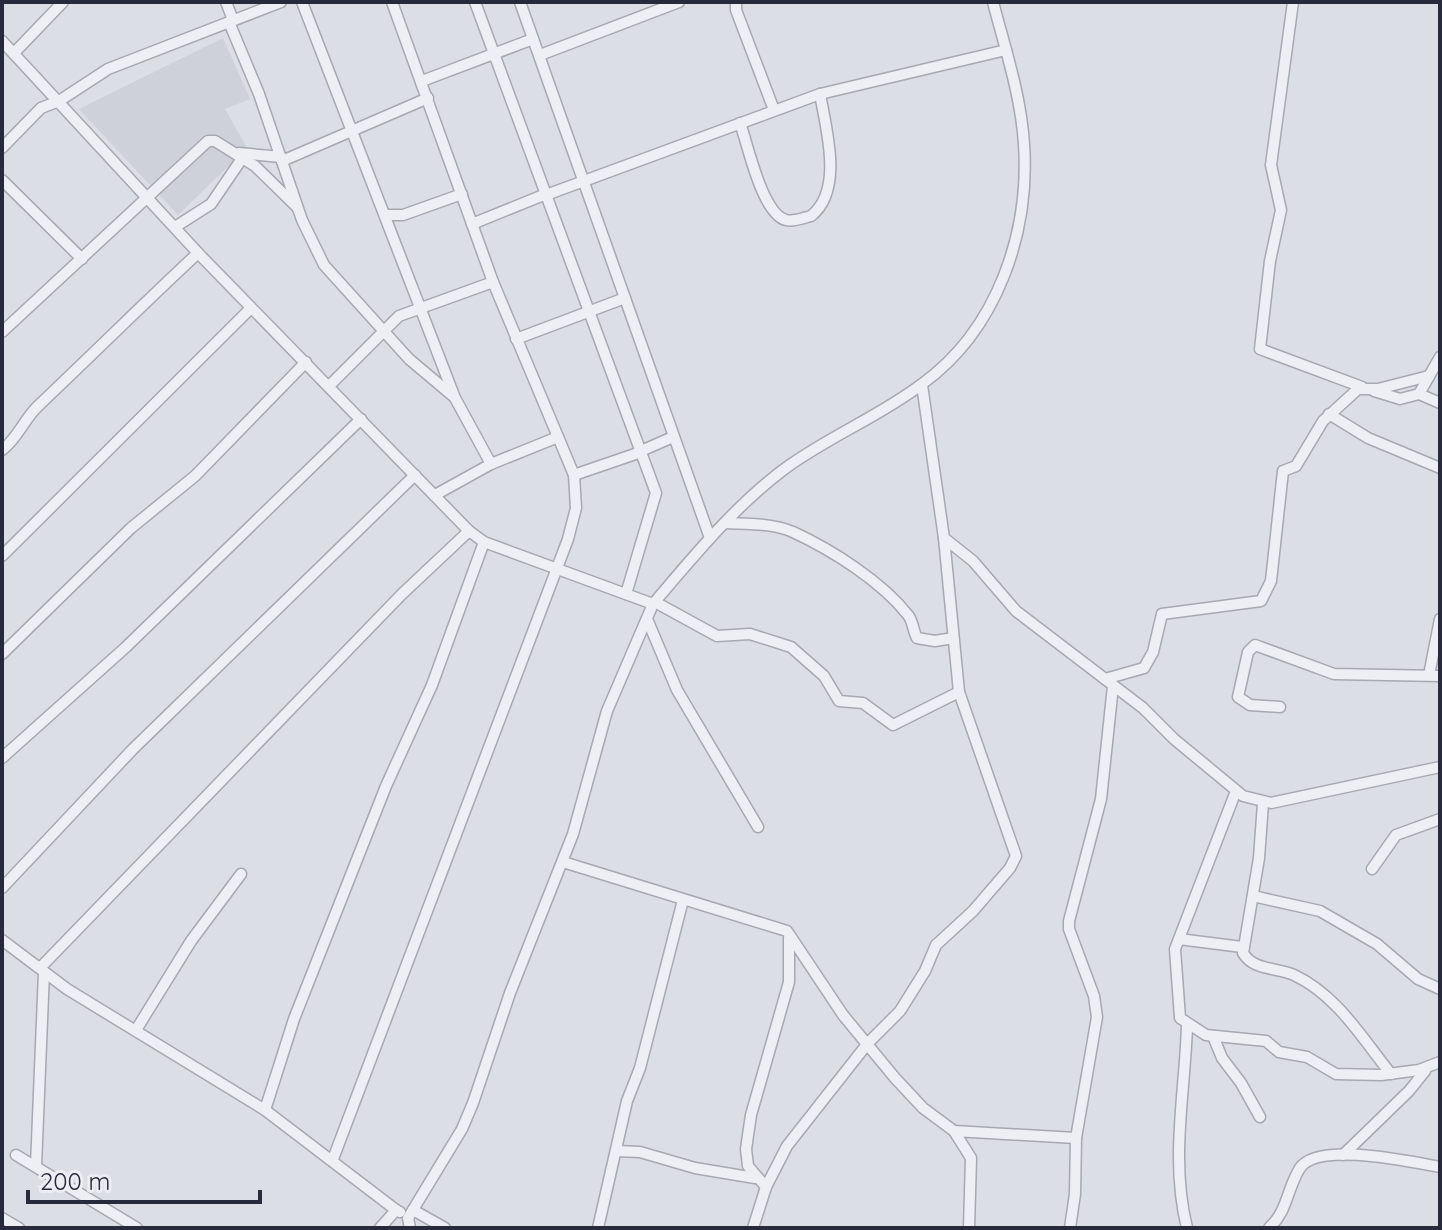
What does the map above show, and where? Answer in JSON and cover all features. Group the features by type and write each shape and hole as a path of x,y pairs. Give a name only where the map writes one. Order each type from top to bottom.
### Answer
{"street":[{"path":"14,53 63,2"},
{"path":"226,2 298,208 333,278 421,371 455,398"},
{"path":"2,148 41,108 59,101 132,58 281,2"},
{"path":"302,2 455,398 491,464"},
{"path":"333,1159 576,508 574,475 493,282 392,2"},
{"path":"475,2 641,452 655,501 626,594"},
{"path":"520,2 710,538"},
{"path":"540,55 679,2"},
{"path":"411,1218 462,1129 510,993 563,862 607,711 654,603 710,538 782,471 922,385 960,349 986,314 1015,242 1024,177 1024,143 993,2"},
{"path":"1293,2 1271,165 1281,210 1270,261 1260,349 1400,399 1419,394 1440,403"},
{"path":"733,5 774,110"},
{"path":"422,81 533,39"},
{"path":"2,41 198,253 469,531 484,542 654,603 717,636 750,634 791,647 824,676 839,701 863,703 893,725 959,692"},
{"path":"472,224 820,94 1006,50"},
{"path":"740,123 760,186 776,215 787,220 811,216 826,197 829,166 820,94"},
{"path":"239,155 282,159 352,133 428,98"},
{"path":"2,332 208,141 239,155 298,208"},
{"path":"175,227 211,204 239,155"},
{"path":"2,180 82,259"},
{"path":"385,215 403,215 462,194"},
{"path":"2,450 18,436 34,409 198,253"},
{"path":"330,385 399,316 493,282"},
{"path":"516,339 625,298"},
{"path":"2,556 251,308"},
{"path":"1419,394 1440,357"},
{"path":"2,654 131,528 195,476 306,362"},
{"path":"1109,682 1144,668 1153,652 1162,614 1256,603 1265,596 1271,581 1282,473 1299,463 1329,414 1366,388 1429,376"},
{"path":"753,1228 766,1187 787,1146 868,1043 900,1011 936,945 973,911 1010,868 1016,856 959,692 944,538 922,385"},
{"path":"1329,414 1368,438 1440,468"},
{"path":"2,758 126,647 361,419"},
{"path":"435,495 491,464 558,437"},
{"path":"574,475 641,452 673,437"},
{"path":"2,888 133,749 415,475"},
{"path":"726,523 786,530 829,554 849,561 908,615 917,638 935,641 953,638"},
{"path":"36,1166 42,970 402,594 469,531"},
{"path":"944,538 973,561 1016,611 1143,708 1236,791 1263,803 1440,767"},
{"path":"265,1110 269,1089 352,870 432,685 484,542"},
{"path":"647,619 677,690 758,827"},
{"path":"1280,707 1250,705 1238,697 1248,652 1255,645 1334,674 1434,675 1440,619"},
{"path":"1070,1228 1075,1194 1076,1138 1097,1017 1094,996 1069,929 1101,799 1109,682"},
{"path":"1187,1228 1177,1183 1177,1153 1187,1025 1178,1010 1179,975 1174,953 1236,791"},
{"path":"1263,803 1243,953 1253,963 1295,975 1329,997 1391,1074"},
{"path":"1372,869 1396,835 1440,819"},
{"path":"563,862 787,931 843,1015 923,1108 954,1131 971,1158 969,1228"},
{"path":"136,1030 191,941 241,874"},
{"path":"1253,896 1320,911 1377,944 1418,979 1440,989"},
{"path":"598,1228 683,900"},
{"path":"766,1187 755,1178 748,1166 746,1149 751,1115 789,982 791,947 787,931"},
{"path":"1179,939 1242,947"},
{"path":"2,940 42,970 265,1110 396,1210 445,1228"},
{"path":"1187,1025 1213,1036 1266,1041 1279,1052 1307,1057 1336,1074 1391,1074 1427,1069"},
{"path":"1213,1036 1222,1058 1241,1083 1260,1117"},
{"path":"1343,1155 1427,1069 1440,1062"},
{"path":"247,1099 269,1089"},
{"path":"954,1131 1076,1138"},
{"path":"617,1151 640,1152 695,1168 755,1178"},
{"path":"16,1155 137,1228"},
{"path":"1269,1228 1283,1212 1294,1180 1308,1159 1343,1155 1440,1167"},
{"path":"380,1228 396,1210"},
{"path":"2,1218 19,1228"}],"shaded area":[{"path":"223,38 250,99 225,109 247,148 178,215 79,109"}]}
